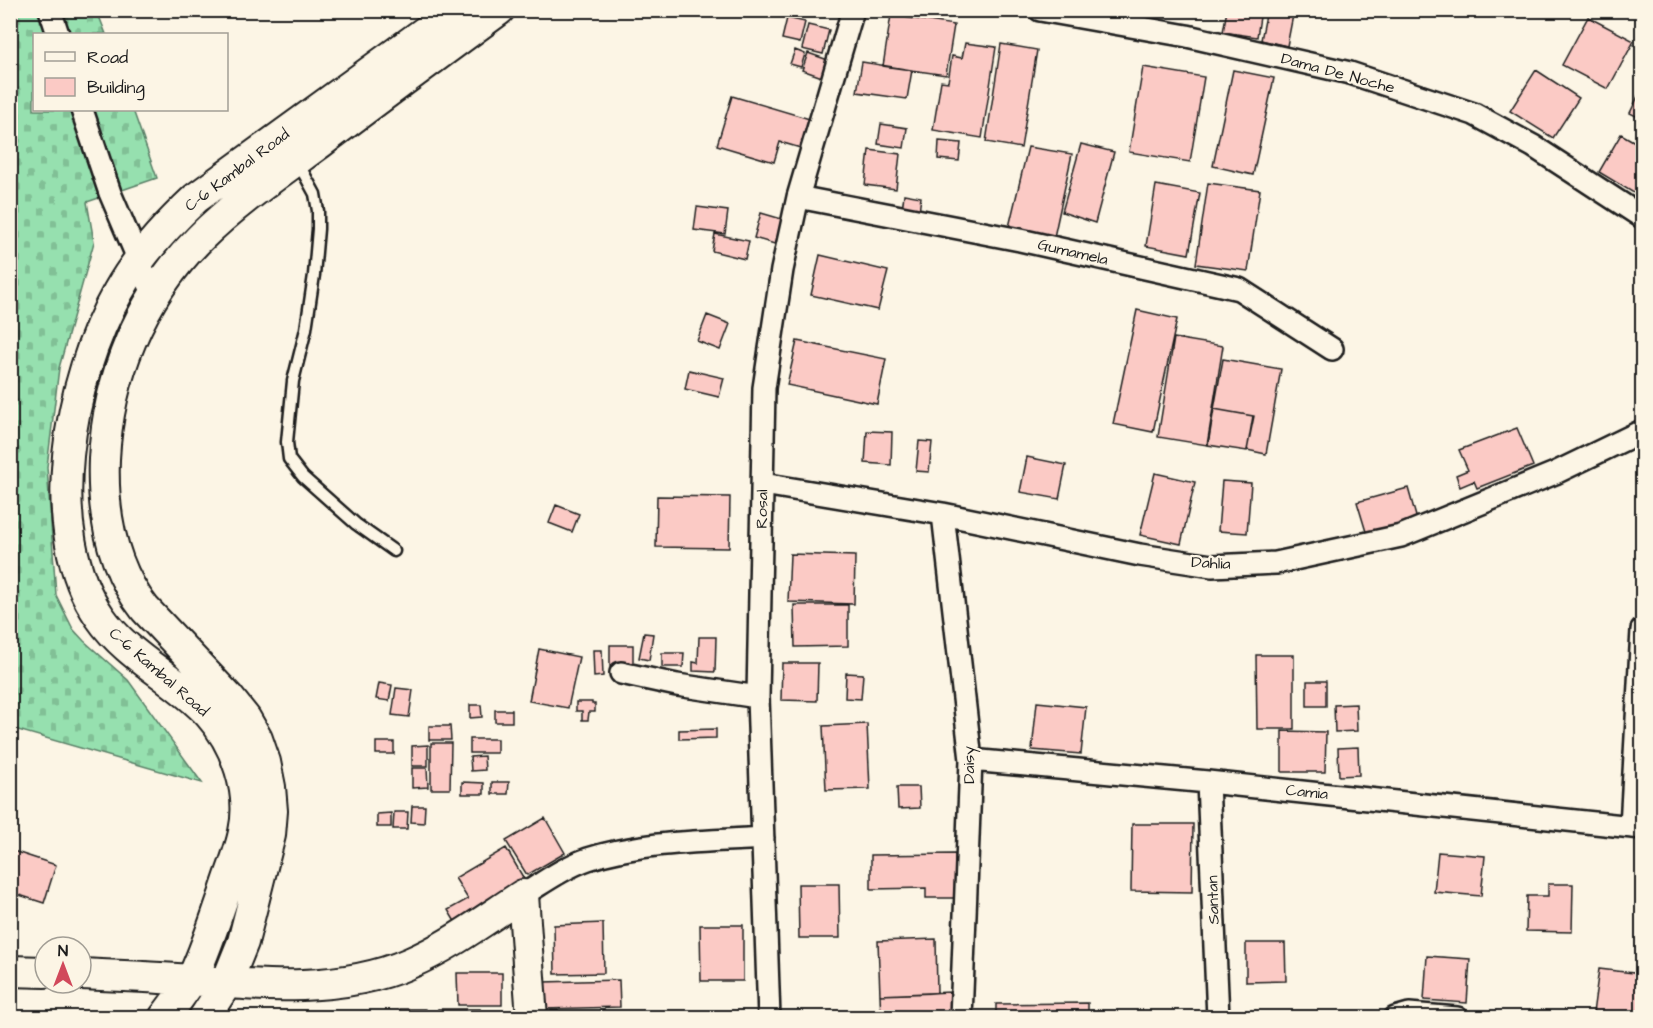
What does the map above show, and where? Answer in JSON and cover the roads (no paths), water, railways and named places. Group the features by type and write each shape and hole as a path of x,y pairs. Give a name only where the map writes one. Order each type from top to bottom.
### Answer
{"main road":[{"name":"C-6 Kambal Road","path":"164,1017 191,980 212,932 245,831 246,811 240,770 233,750 210,715 195,700 124,645 99,616 89,599 73,559 68,532 66,488 71,433 88,358 101,324 137,261 196,198 455,10"},
{"name":"C-6 Kambal Road","path":"204,1017 226,984 243,942 270,835 272,811 270,786 265,762 249,725 229,698 135,596 123,575 112,546 104,493 105,438 116,378 131,338 154,296 181,258 199,239 218,221 297,160 499,10"},
{"path":"93,975 226,984 333,983 370,977 411,963 454,940 523,895 532,1017"},
{"path":"10,971 33,972"}],"street":[{"path":"50,10 57,33"},
{"name":"Rosal","path":"769,1017 758,697 764,388 782,270 798,197 853,10"},
{"name":"Dama De Noche","path":"1040,10 1187,36 1350,73 1474,114 1533,146 1642,217"},
{"path":"82,111 110,193 137,261 154,296"},
{"name":"Gumamela","path":"798,197 1020,240 1239,289 1332,349"},
{"name":"Dahlia","path":"763,484 944,514 1150,557 1212,566 1276,563 1401,536 1555,473 1642,431"},
{"name":"Daisy","path":"944,514 970,760 961,1017"},
{"path":"1637,827 1642,630"},
{"path":"621,673 677,685 758,697"},
{"name":"Camia","path":"970,760 1208,782 1637,827"},
{"name":"Santan","path":"1208,782 1218,1017"},
{"path":"523,895 560,872 587,859 664,845 763,838"},
{"path":"1395,1017 1409,1014 1457,1017"}],"lane":[{"path":"297,160 315,194 318,229 306,329 293,381 287,442 289,459 303,477 356,524 394,552"}]}
